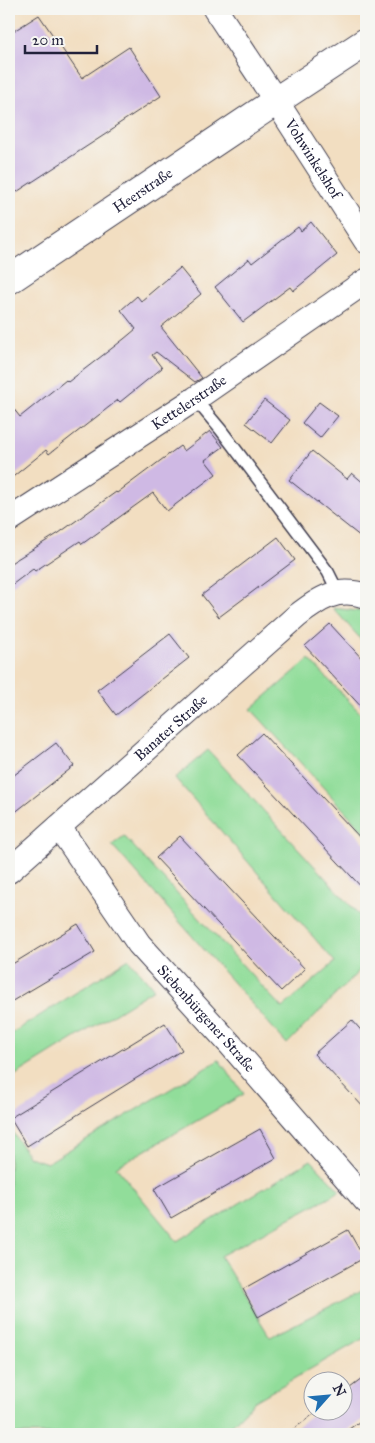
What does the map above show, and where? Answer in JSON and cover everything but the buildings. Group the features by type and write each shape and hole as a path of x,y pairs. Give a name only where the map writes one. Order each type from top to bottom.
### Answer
{"main road":[{"name":"Heerstraße","path":"9,280 276,100 366,42"}],"street":[{"path":"214,9 276,100"},
{"name":"Vohwinkelshof","path":"276,100 366,241"},
{"name":"Kettelerstraße","path":"9,520 195,400 366,281"},
{"path":"338,592 357,593 366,596"},
{"name":"Banater Straße","path":"9,871 297,616 316,602 338,592"},
{"name":"Siebenbürgener Straße","path":"59,827 139,944 230,1044 366,1200"}],"lane":[{"path":"195,400 328,572 338,592"}],"green space":[{"path":"333,608 366,612 366,645"},
{"path":"309,659 366,719 366,834 251,709"},
{"path":"208,750 362,918 366,915 366,964 287,1044 112,845 124,836 282,1008 335,962 175,778"},
{"path":"129,959 154,989 9,1079 9,1035"},
{"path":"219,1060 244,1094 116,1167 177,1241 311,1160 340,1191 220,1256 270,1337 366,1288 366,1337 309,1370 302,1370 302,1374 255,1401 231,1426 237,1434 9,1434 9,1127 29,1157 47,1163"}]}
